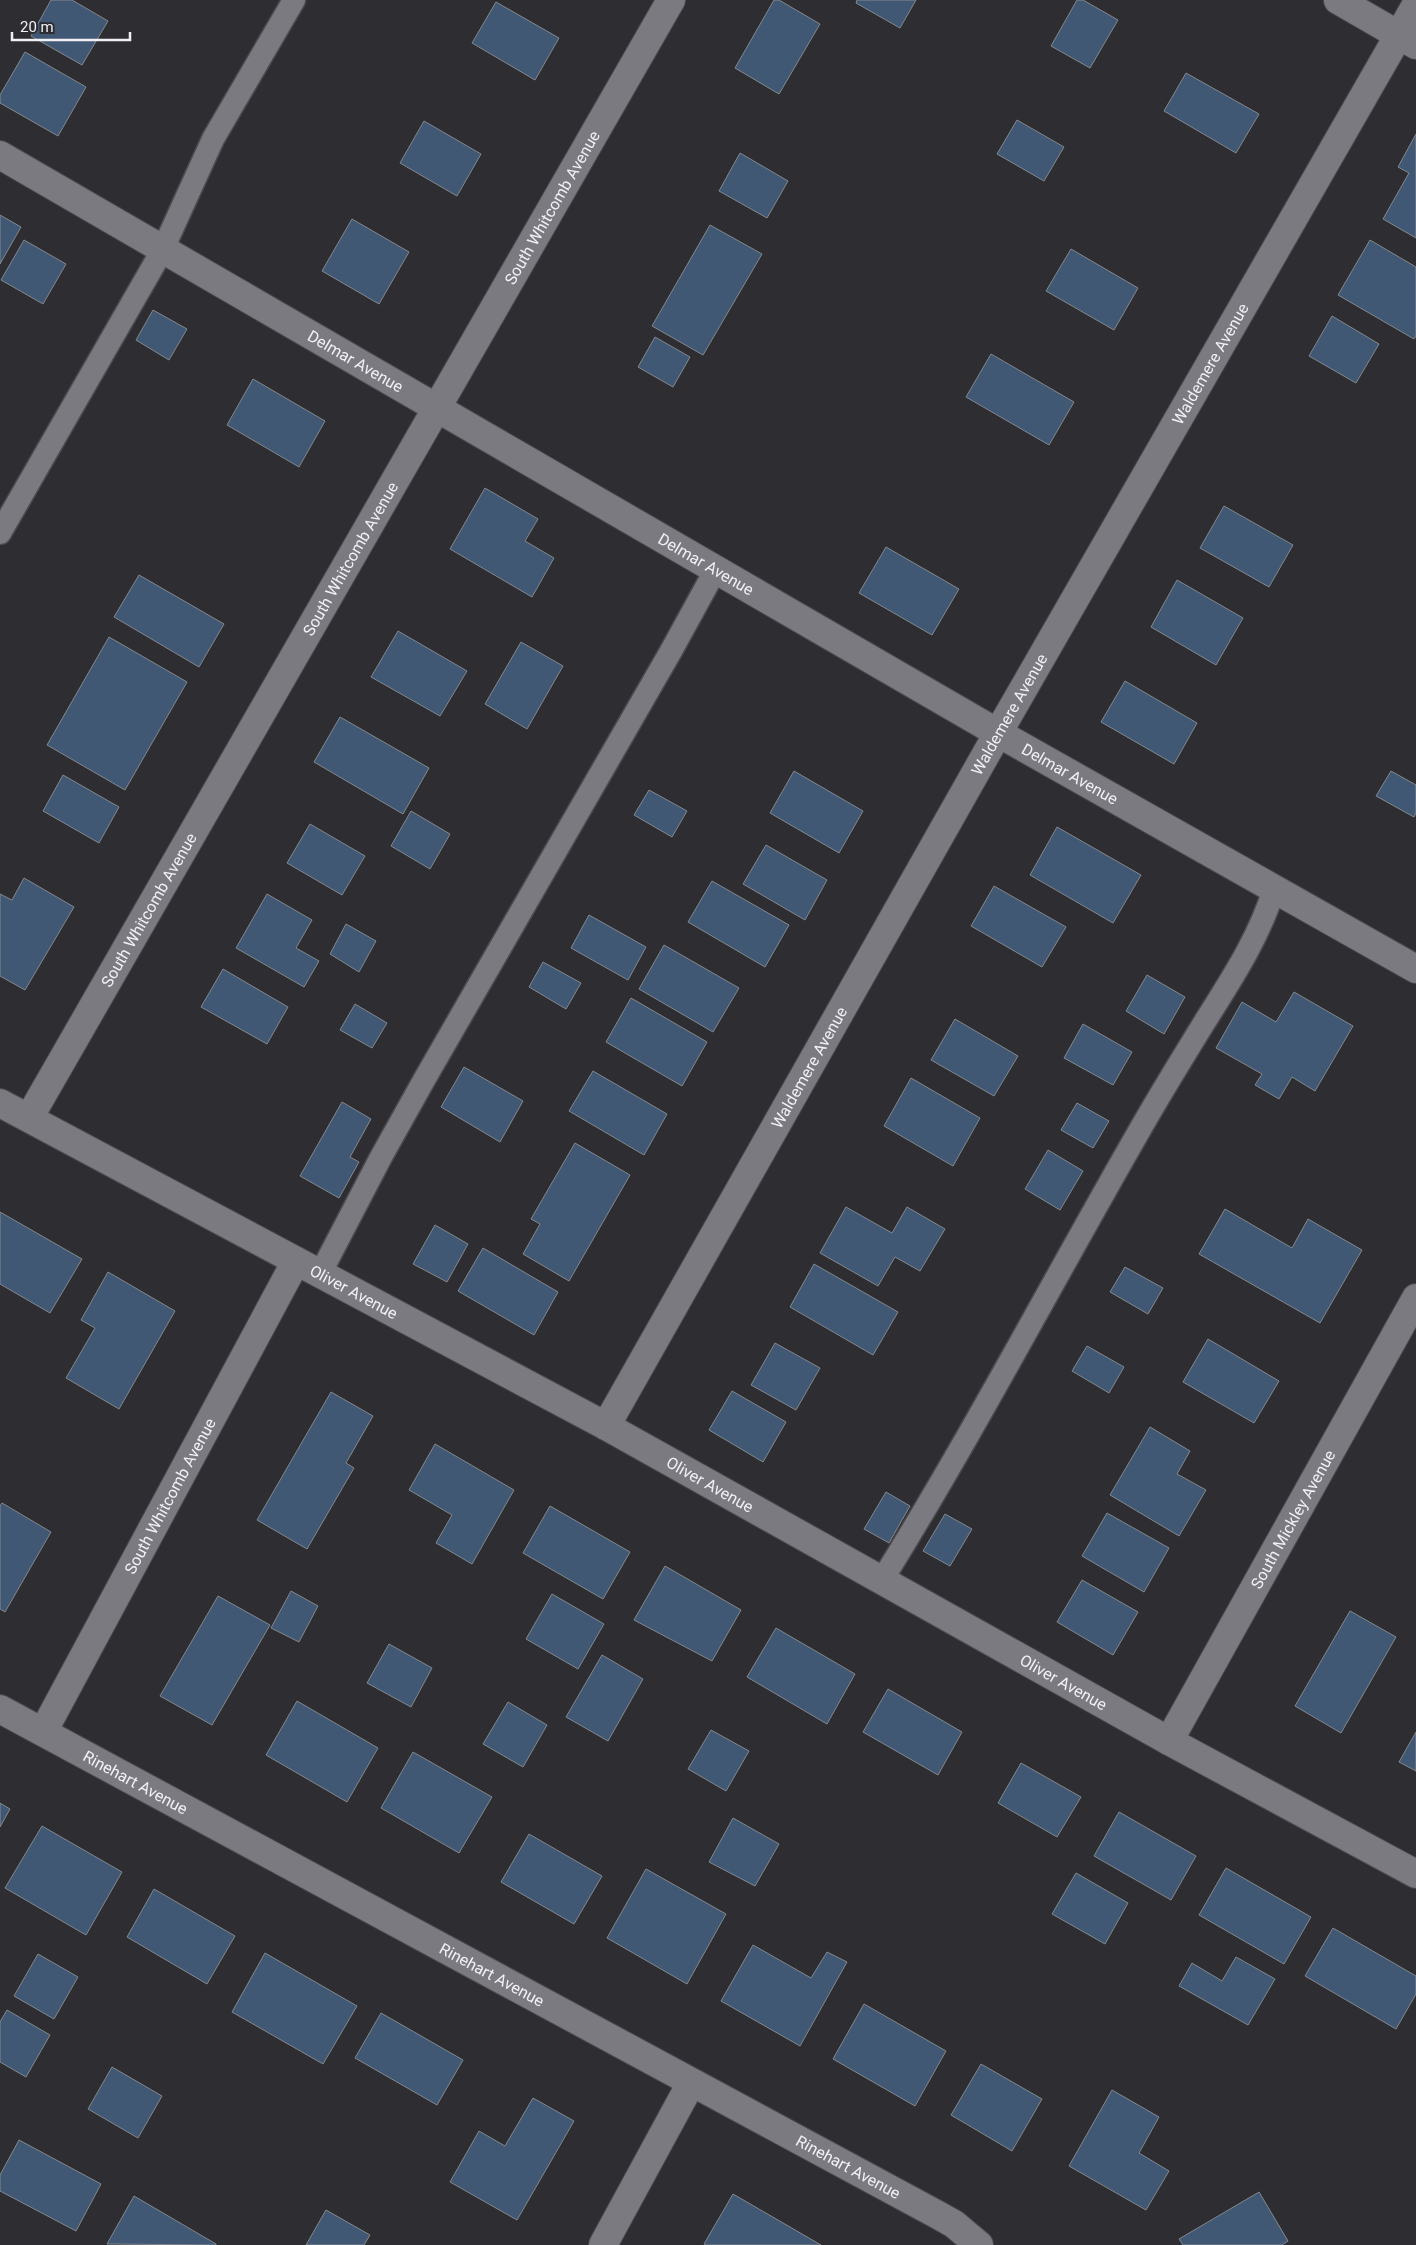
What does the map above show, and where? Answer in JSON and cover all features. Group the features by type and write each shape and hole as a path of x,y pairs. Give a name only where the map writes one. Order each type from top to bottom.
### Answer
{"street":[{"name":"South Whitcomb Avenue","path":"29,1118 671,0"},
{"path":"1338,0 1407,40"},
{"name":"Waldemere Avenue","path":"606,1426 998,733 1407,40 1416,5"},
{"name":"Delmar Avenue","path":"0,155 998,733 1416,969"},
{"name":"Oliver Avenue","path":"0,1103 606,1426 1169,1741 1416,1874"},
{"name":"South Whitcomb Avenue","path":"43,1732 296,1261"},
{"name":"South Mickley Avenue","path":"1169,1741 1416,1298"},
{"name":"Rinehart Avenue","path":"0,1709 938,2215 954,2224 979,2245"},
{"path":"603,2245 691,2083"}],"lane":[{"path":"0,533 163,249 213,140 294,0"},
{"path":"320,1274 386,1148 671,651 716,569"},
{"path":"882,1580 985,1408 1108,1186 1178,1065 1247,955 1269,906 1274,889"}],"building":[{"path":"51,0 72,0 108,21 82,65 31,36"},
{"path":"774,0 779,0 820,24 779,94 735,68"},
{"path":"857,0 916,0 900,28 856,3"},
{"path":"1077,0 1083,0 1118,20 1090,68 1051,46"},
{"path":"496,2 559,38 535,80 472,43"},
{"path":"25,52 86,87 58,136 0,103 0,95"},
{"path":"1186,73 1259,114 1236,153 1164,111"},
{"path":"1017,120 1064,147 1044,181 997,154"},
{"path":"424,121 481,154 457,196 400,163"},
{"path":"1416,134 1416,238 1383,219 1409,173 1398,167"},
{"path":"740,153 788,181 767,218 719,191"},
{"path":"0,215 21,227 0,264"},
{"path":"352,219 409,252 379,304 322,271"},
{"path":"710,225 762,254 703,355 652,326"},
{"path":"24,240 66,264 43,304 1,280"},
{"path":"1370,240 1416,267 1416,336 1414,339 1338,295"},
{"path":"1071,249 1138,288 1114,330 1046,291"},
{"path":"153,310 187,329 169,360 136,340"},
{"path":"1332,316 1379,344 1356,383 1309,356"},
{"path":"655,337 690,357 673,387 638,367"},
{"path":"991,354 1074,402 1049,445 966,397"},
{"path":"253,379 325,421 299,467 227,425"},
{"path":"485,488 538,519 525,541 554,558 532,597 450,549"},
{"path":"1224,506 1293,545 1269,587 1200,548"},
{"path":"886,547 959,589 932,635 859,593"},
{"path":"139,575 224,624 199,667 114,617"},
{"path":"1177,580 1243,618 1216,665 1151,627"},
{"path":"398,631 467,671 440,716 371,677"},
{"path":"109,637 187,682 125,790 47,745"},
{"path":"521,642 563,666 527,729 485,704"},
{"path":"1125,681 1197,723 1174,764 1101,722"},
{"path":"340,717 429,768 403,814 314,762"},
{"path":"794,771 863,811 839,853 770,813"},
{"path":"1391,771 1416,785 1416,813 1414,817 1376,796"},
{"path":"63,775 119,807 99,843 43,811"},
{"path":"649,790 687,811 672,837 634,815"},
{"path":"411,811 450,834 430,869 391,846"},
{"path":"310,824 365,856 342,895 287,863"},
{"path":"1057,827 1141,875 1113,923 1030,875"},
{"path":"766,845 827,880 805,920 743,884"},
{"path":"24,878 74,907 25,990 0,976 0,894 12,900"},
{"path":"712,881 789,925 765,967 688,922"},
{"path":"994,886 1066,927 1042,967 971,926"},
{"path":"267,894 312,920 296,948 319,961 304,987 236,948"},
{"path":"589,915 646,947 628,980 571,948"},
{"path":"346,924 376,941 359,972 330,954"},
{"path":"664,945 739,988 713,1032 639,989"},
{"path":"543,962 581,983 566,1009 529,987"},
{"path":"223,969 288,1007 267,1044 201,1007"},
{"path":"1147,975 1185,997 1164,1034 1126,1011"},
{"path":"1294,992 1353,1026 1315,1091 1292,1077 1279,1099 1255,1085 1262,1074 1216,1048 1242,1002 1276,1022"},
{"path":"631,998 707,1042 682,1086 606,1042"},
{"path":"355,1004 387,1023 372,1048 340,1030"},
{"path":"955,1019 1018,1056 994,1096 931,1060"},
{"path":"1083,1024 1132,1052 1113,1085 1064,1058"},
{"path":"464,1067 523,1101 500,1142 441,1107"},
{"path":"593,1071 667,1114 644,1155 569,1111"},
{"path":"911,1078 980,1118 953,1166 884,1126"},
{"path":"342,1102 371,1119 350,1157 359,1162 339,1198 300,1176"},
{"path":"1077,1103 1109,1121 1093,1148 1061,1130"},
{"path":"575,1143 630,1175 569,1281 523,1254 540,1224 531,1219"},
{"path":"1048,1150 1083,1171 1060,1210 1025,1189"},
{"path":"846,1207 892,1233 907,1207 945,1229 920,1271 895,1257 878,1286 820,1253"},
{"path":"1225,1209 1292,1248 1308,1219 1362,1250 1320,1323 1199,1254"},
{"path":"0,1212 82,1259 50,1313 0,1284"},
{"path":"435,1225 468,1244 447,1282 413,1264"},
{"path":"483,1248 558,1292 534,1335 458,1291"},
{"path":"814,1264 898,1312 873,1355 790,1307"},
{"path":"1125,1267 1163,1288 1148,1314 1110,1292"},
{"path":"108,1272 175,1311 119,1409 66,1378 95,1328 81,1320"},
{"path":"1208,1339 1279,1381 1254,1423 1183,1382"},
{"path":"775,1343 820,1368 796,1410 751,1385"},
{"path":"1087,1346 1124,1367 1109,1393 1072,1371"},
{"path":"732,1391 786,1422 763,1462 709,1430"},
{"path":"331,1392 373,1416 346,1463 354,1468 307,1549 257,1520"},
{"path":"1150,1427 1190,1451 1177,1474 1206,1490 1179,1536 1110,1495"},
{"path":"435,1444 514,1490 472,1564 436,1543 452,1515 409,1490"},
{"path":"886,1492 910,1506 889,1543 864,1529"},
{"path":"2,1503 51,1532 5,1612 0,1609 0,1506"},
{"path":"550,1506 630,1552 603,1599 523,1553"},
{"path":"1107,1513 1169,1548 1144,1592 1082,1556"},
{"path":"945,1514 972,1529 950,1566 923,1551"},
{"path":"665,1566 741,1610 712,1661 634,1620"},
{"path":"1082,1580 1138,1612 1113,1655 1057,1622"},
{"path":"291,1591 318,1606 299,1642 271,1628"},
{"path":"552,1594 604,1624 578,1669 526,1639"},
{"path":"218,1596 270,1625 212,1725 160,1696"},
{"path":"1350,1611 1396,1637 1341,1733 1295,1706"},
{"path":"776,1628 855,1674 827,1724 747,1677"},
{"path":"389,1644 432,1668 411,1707 367,1683"},
{"path":"602,1655 643,1679 608,1741 566,1717"},
{"path":"888,1689 962,1732 938,1775 863,1732"},
{"path":"297,1701 378,1748 347,1802 266,1755"},
{"path":"508,1702 547,1725 523,1767 483,1744"},
{"path":"711,1730 749,1751 726,1791 688,1769"},
{"path":"1416,1732 1416,1771 1399,1762"},
{"path":"413,1752 492,1797 459,1853 381,1808"},
{"path":"1021,1763 1081,1797 1057,1837 998,1803"},
{"path":"0,1803 10,1809 0,1827"},
{"path":"1119,1812 1196,1856 1171,1900 1094,1856"},
{"path":"733,1818 779,1844 755,1886 709,1862"},
{"path":"42,1826 122,1872 86,1935 5,1888"},
{"path":"529,1834 602,1876 574,1924 501,1882"},
{"path":"1226,1868 1311,1917 1284,1964 1199,1915"},
{"path":"646,1869 726,1914 687,1984 607,1938"},
{"path":"1076,1873 1128,1903 1105,1944 1052,1914"},
{"path":"154,1889 235,1936 207,1984 127,1937"},
{"path":"1333,1928 1416,1976 1416,1994 1396,2029 1305,1976"},
{"path":"753,1945 811,1978 827,1952 847,1962 800,2046 721,2001"},
{"path":"265,1953 357,2006 323,2064 232,2012"},
{"path":"38,1954 78,1977 54,2019 14,1996"},
{"path":"1236,1957 1275,1979 1248,2025 1179,1986 1192,1963 1222,1981"},
{"path":"864,2004 946,2051 915,2106 833,2059"},
{"path":"7,2010 50,2035 26,2077 0,2062 0,2022"},
{"path":"381,2013 463,2060 437,2105 355,2058"},
{"path":"981,2064 1042,2099 1012,2151 951,2115"},
{"path":"112,2067 162,2096 138,2138 88,2109"},
{"path":"1112,2090 1159,2117 1139,2153 1169,2171 1146,2210 1069,2166"},
{"path":"533,2098 574,2121 517,2220 450,2182 479,2131 505,2146"},
{"path":"19,2140 101,2184 76,2231 0,2191 0,2175"},
{"path":"1259,2192 1288,2241 1282,2245 1183,2245 1179,2239"},
{"path":"733,2194 821,2245 704,2244"},
{"path":"134,2196 216,2244 216,2245 107,2244"},
{"path":"326,2210 370,2235 364,2245 306,2245"}]}
